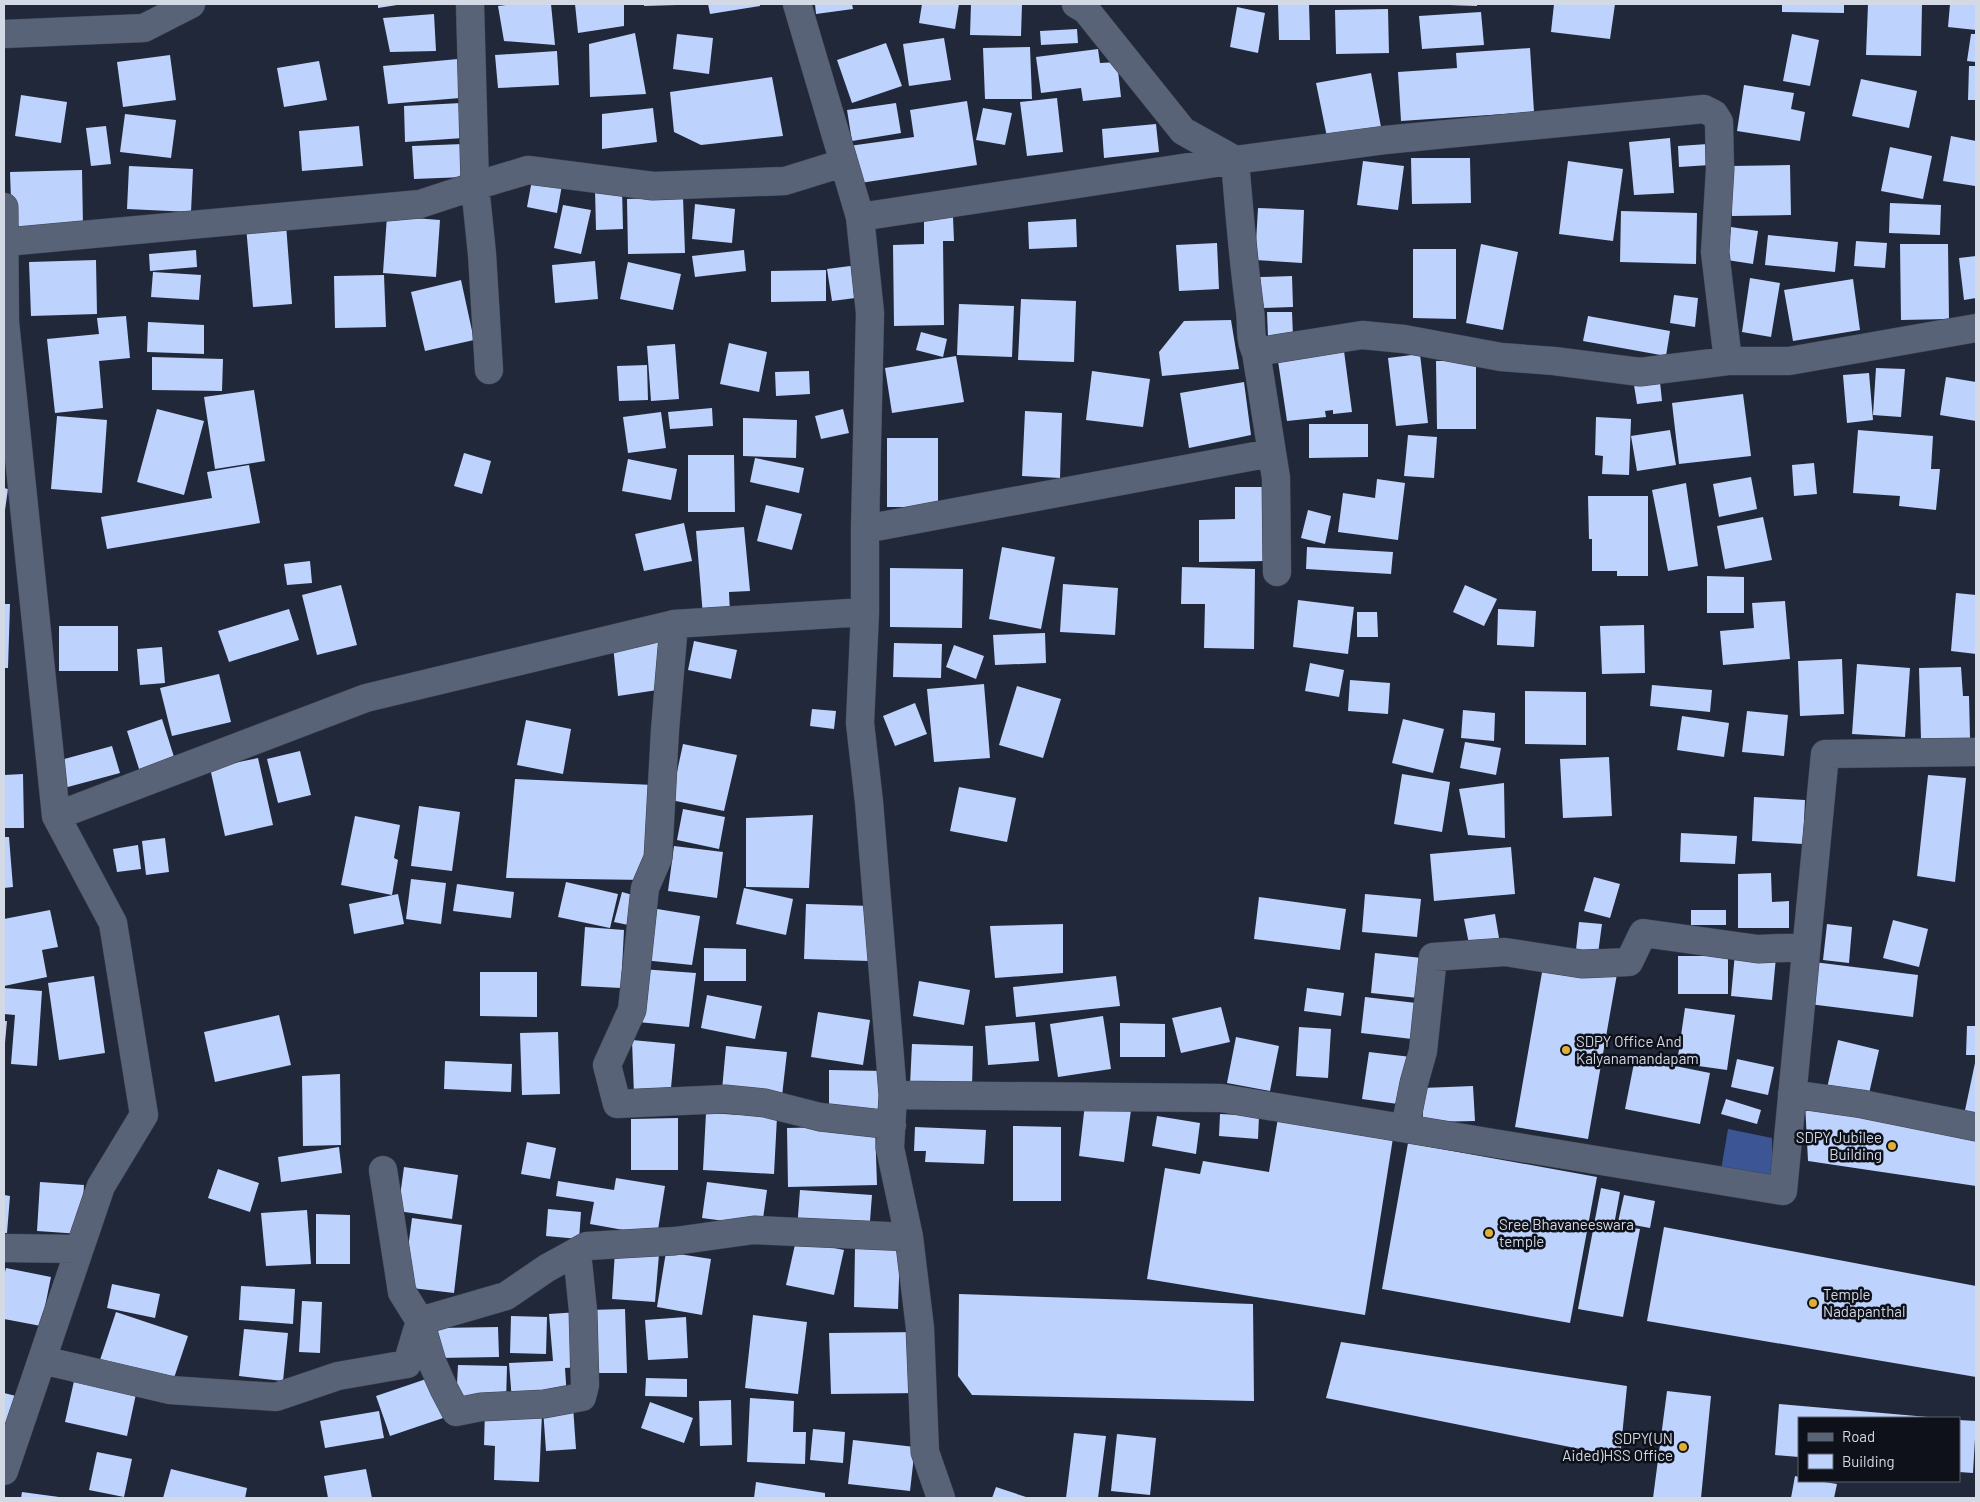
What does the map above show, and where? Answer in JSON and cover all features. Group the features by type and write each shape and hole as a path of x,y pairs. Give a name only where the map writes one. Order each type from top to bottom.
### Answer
{"street":[{"path":"4,34 144,28 191,4"},
{"path":"470,4 475,186 482,254 489,370"},
{"path":"797,4 860,217 870,313 860,723 869,802 893,1095 890,1148 909,1236 920,1328 925,1452 941,1498"},
{"path":"1076,4 1086,10 1182,131 1235,160"},
{"path":"860,217 1235,160 1385,140 1704,110 1714,114 1719,122 1720,168 1715,252 1728,361"},
{"path":"1235,160 1252,344 1256,352 1276,478 1277,572"},
{"path":"6,242 420,204 528,170 653,186 785,181 843,163"},
{"path":"4,207 6,242 5,322 56,816 113,923 144,1116 101,1186 4,1471"},
{"path":"1256,352 1362,335 1404,339 1501,357 1554,361 1640,372 1728,361 1789,361 1976,328"},
{"path":"865,529 1271,453"},
{"path":"56,816 366,698 674,624 864,612"},
{"path":"674,624 665,730 658,858 645,888 632,1010 607,1065 617,1104 725,1099 766,1103 820,1117 892,1125"},
{"path":"893,1095 1221,1098 1783,1191 1825,754 1976,752"},
{"path":"1405,1128 1423,1051 1433,957 1505,952 1582,964 1629,962 1643,933 1758,949 1806,948"},
{"path":"1792,1094 1862,1104 1976,1127"},
{"path":"383,1170 402,1292 420,1321 432,1362 456,1412 481,1407 544,1404 582,1398 586,1385 584,1329 577,1252"},
{"path":"420,1321 506,1296 547,1268 587,1246 675,1241 754,1230 909,1236"},
{"path":"4,1248 79,1249"},
{"path":"42,1360 170,1390 276,1397 338,1376 407,1364 420,1321"}],"water":[{"path":"1728,1129 1772,1138 1772,1183 1720,1176"}],"building":[{"path":"378,4 397,4 397,5 378,8"},
{"path":"551,4 555,45 504,41 498,6"},
{"path":"575,4 624,4 624,26 578,33"},
{"path":"644,4 677,4 677,5 644,6"},
{"path":"708,4 760,4 760,6 710,14"},
{"path":"815,4 852,4 853,9 816,14"},
{"path":"922,4 959,4 955,29 919,23"},
{"path":"971,4 1022,4 1021,36 970,35"},
{"path":"1278,4 1309,4 1310,40 1279,40"},
{"path":"1477,4 1477,6 1449,5"},
{"path":"1554,4 1615,4 1610,39 1551,32"},
{"path":"1782,4 1844,4 1844,13 1782,12"},
{"path":"1868,4 1922,4 1921,56 1866,55"},
{"path":"1950,4 1976,4 1976,30 1948,27"},
{"path":"1237,7 1265,13 1258,53 1230,47"},
{"path":"1388,9 1389,53 1336,54 1335,10"},
{"path":"1481,12 1484,45 1422,49 1419,16"},
{"path":"434,14 436,51 390,52 383,18"},
{"path":"1077,29 1078,43 1041,45 1040,31"},
{"path":"635,33 646,94 590,97 589,44"},
{"path":"677,34 713,38 709,74 673,69"},
{"path":"1792,34 1819,40 1810,86 1783,81"},
{"path":"1971,34 1976,34 1976,62 1967,61"},
{"path":"944,38 951,80 909,86 903,44"},
{"path":"886,43 902,86 852,103 837,60"},
{"path":"1030,47 1032,99 985,99 983,48"},
{"path":"1530,48 1534,112 1401,121 1398,72 1457,68 1456,53"},
{"path":"1098,49 1100,63 1117,62 1121,97 1083,101 1081,88 1041,93 1036,57"},
{"path":"557,51 559,85 498,88 495,55"},
{"path":"170,55 176,100 123,107 117,62"},
{"path":"458,59 460,98 388,104 383,66"},
{"path":"319,61 327,100 284,107 277,68"},
{"path":"1969,66 1976,66 1976,100 1968,100"},
{"path":"1371,73 1381,127 1327,137 1316,83"},
{"path":"772,77 783,136 701,145 674,132 670,92"},
{"path":"1861,79 1917,91 1909,128 1852,116"},
{"path":"1744,85 1794,93 1791,109 1805,112 1800,141 1737,131"},
{"path":"21,95 67,102 61,143 15,136"},
{"path":"1057,98 1063,152 1027,156 1020,102"},
{"path":"967,101 977,165 854,184 849,146 914,137 910,110"},
{"path":"461,103 463,138 405,142 404,106"},
{"path":"896,103 901,133 852,141 847,110"},
{"path":"653,108 657,142 602,149 602,114"},
{"path":"983,108 1012,113 1005,145 976,140"},
{"path":"125,114 176,120 171,158 120,152"},
{"path":"1156,124 1159,152 1104,158 1102,129"},
{"path":"106,126 111,164 91,166 86,128"},
{"path":"359,126 363,166 302,171 299,131"},
{"path":"1951,136 1976,141 1975,186 1943,181"},
{"path":"1670,138 1674,193 1634,195 1629,142"},
{"path":"463,144 465,177 414,179 412,146"},
{"path":"1708,144 1710,165 1679,167 1678,146"},
{"path":"1890,147 1932,156 1923,199 1881,191"},
{"path":"1411,158 1470,158 1471,203 1412,204"},
{"path":"1363,161 1404,166 1398,210 1357,205"},
{"path":"1568,161 1623,169 1613,241 1559,234"},
{"path":"1790,165 1791,215 1732,216 1731,166"},
{"path":"129,166 193,169 191,212 127,209"},
{"path":"82,170 83,226 12,228 10,172"},
{"path":"532,180 562,185 557,213 527,207"},
{"path":"622,188 623,229 596,230 595,189"},
{"path":"683,197 685,253 628,254 627,199"},
{"path":"1890,203 1941,205 1940,235 1889,233"},
{"path":"695,204 735,209 732,243 692,239"},
{"path":"563,205 591,210 581,254 554,248"},
{"path":"1258,208 1304,210 1302,263 1255,260"},
{"path":"1621,211 1697,213 1696,264 1620,262"},
{"path":"387,216 440,220 436,277 383,273"},
{"path":"953,217 954,241 943,241 944,325 894,326 893,245 924,244 924,218"},
{"path":"1076,219 1077,247 1029,249 1028,222"},
{"path":"286,224 292,304 253,307 246,226"},
{"path":"1731,227 1758,231 1753,264 1727,260"},
{"path":"1768,235 1838,242 1835,272 1765,265"},
{"path":"1856,241 1887,243 1885,268 1854,266"},
{"path":"1217,243 1219,289 1179,291 1176,245"},
{"path":"1481,244 1518,252 1503,330 1466,323"},
{"path":"1900,244 1948,244 1949,319 1901,320"},
{"path":"1413,249 1456,249 1456,319 1413,318"},
{"path":"196,250 197,267 150,271 149,254"},
{"path":"744,250 746,271 695,277 692,256"},
{"path":"1976,256 1976,298 1964,300 1959,258"},
{"path":"96,260 97,314 31,316 29,262"},
{"path":"595,261 598,299 555,303 552,265"},
{"path":"628,262 681,274 673,310 620,299"},
{"path":"858,265 863,297 832,301 827,269"},
{"path":"826,270 826,301 771,302 771,271"},
{"path":"153,272 201,275 199,300 151,297"},
{"path":"384,275 386,327 335,328 334,276"},
{"path":"1292,276 1293,307 1261,308 1260,277"},
{"path":"1750,278 1780,283 1771,337 1742,332"},
{"path":"1853,279 1860,330 1793,341 1784,290"},
{"path":"461,280 474,340 425,351 411,292"},
{"path":"1674,295 1698,298 1695,327 1670,323"},
{"path":"1021,299 1076,301 1074,362 1018,360"},
{"path":"959,304 1014,306 1012,357 957,355"},
{"path":"1267,312 1292,312 1293,336 1268,337"},
{"path":"126,316 130,358 99,361 103,408 55,413 47,339 99,334 97,318"},
{"path":"1588,316 1670,331 1666,356 1583,341"},
{"path":"1231,320 1239,369 1162,376 1159,352 1184,321"},
{"path":"148,322 204,325 204,354 147,352"},
{"path":"921,332 947,339 943,357 916,350"},
{"path":"729,343 767,352 759,392 720,384"},
{"path":"675,344 679,399 651,401 647,346"},
{"path":"1344,351 1352,412 1333,414 1333,410 1325,411 1326,417 1287,421 1278,361"},
{"path":"1420,354 1428,423 1396,426 1388,358"},
{"path":"956,356 964,402 892,413 885,368"},
{"path":"152,357 223,359 222,391 152,390"},
{"path":"1436,361 1476,361 1476,429 1437,429"},
{"path":"647,365 648,400 619,401 617,366"},
{"path":"1876,368 1905,369 1901,417 1873,415"},
{"path":"809,371 810,394 776,396 775,372"},
{"path":"1092,371 1150,379 1143,427 1086,420"},
{"path":"1869,373 1873,420 1847,423 1843,375"},
{"path":"1946,377 1976,382 1976,421 1940,415"},
{"path":"1244,382 1251,435 1189,448 1180,393"},
{"path":"1660,382 1662,401 1637,404 1634,385"},
{"path":"254,390 265,461 215,469 204,397"},
{"path":"1743,394 1751,456 1679,464 1672,403"},
{"path":"712,408 713,426 670,429 668,412"},
{"path":"157,409 204,421 184,495 137,482"},
{"path":"843,409 849,433 821,439 815,416"},
{"path":"1025,411 1062,413 1060,478 1022,476"},
{"path":"661,412 666,448 628,453 623,417"},
{"path":"57,416 107,420 102,493 51,489"},
{"path":"1596,417 1631,419 1629,475 1602,474 1603,456 1595,455"},
{"path":"743,418 797,420 796,458 743,456"},
{"path":"1309,424 1368,424 1368,457 1309,458"},
{"path":"1670,430 1676,465 1637,471 1631,436"},
{"path":"1858,430 1933,436 1931,469 1940,469 1936,510 1899,506 1900,496 1853,493"},
{"path":"1408,435 1437,437 1434,478 1404,476"},
{"path":"887,438 938,438 938,507 887,507"},
{"path":"464,453 491,461 482,494 454,486"},
{"path":"688,455 734,455 735,512 688,512"},
{"path":"755,458 804,468 799,493 750,482"},
{"path":"628,459 677,469 671,500 622,491"},
{"path":"1814,463 1817,494 1794,496 1792,465"},
{"path":"249,465 260,523 107,549 101,517 212,498 207,472"},
{"path":"1751,477 1757,509 1719,517 1713,484"},
{"path":"1377,479 1405,483 1398,540 1338,532 1343,493 1375,498"},
{"path":"1686,483 1698,566 1668,571 1652,490"},
{"path":"1235,487 1266,487 1268,561 1199,562 1199,520 1235,519"},
{"path":"4,488 8,489 5,510 4,510"},
{"path":"1588,496 1648,496 1648,576 1617,576 1617,571 1592,571 1592,539 1589,539"},
{"path":"766,505 802,514 792,550 757,541"},
{"path":"1308,510 1331,516 1325,544 1301,538"},
{"path":"1763,517 1772,560 1725,569 1717,526"},
{"path":"684,523 692,561 644,571 635,534"},
{"path":"744,527 750,591 729,592 730,614 703,616 696,531"},
{"path":"1002,547 1055,557 1041,629 989,619"},
{"path":"1307,547 1393,552 1391,574 1306,569"},
{"path":"310,561 312,583 287,585 284,564"},
{"path":"1182,567 1255,569 1254,649 1204,648 1205,604 1181,604"},
{"path":"890,568 963,569 962,628 890,627"},
{"path":"1707,576 1744,577 1744,613 1707,613"},
{"path":"1063,584 1118,588 1115,635 1060,632"},
{"path":"341,585 357,645 317,655 302,595"},
{"path":"1465,585 1497,599 1484,626 1453,612"},
{"path":"1956,593 1976,595 1976,654 1951,651"},
{"path":"1298,600 1354,607 1348,654 1293,647"},
{"path":"1785,601 1790,659 1723,665 1720,631 1754,628 1752,603"},
{"path":"4,604 10,604 8,668 4,668"},
{"path":"289,609 299,640 229,662 218,631"},
{"path":"1498,609 1536,611 1534,647 1497,645"},
{"path":"1357,612 1377,612 1378,637 1357,637"},
{"path":"1644,625 1645,673 1602,674 1600,626"},
{"path":"59,626 118,626 118,671 59,671"},
{"path":"1045,633 1046,663 995,665 993,635"},
{"path":"666,641 664,689 618,696 613,645"},
{"path":"694,641 737,650 731,679 688,670"},
{"path":"894,643 942,644 941,678 893,677"},
{"path":"954,645 984,656 976,679 946,667"},
{"path":"162,647 165,683 140,685 137,649"},
{"path":"1842,659 1844,714 1800,716 1798,661"},
{"path":"1310,663 1344,670 1339,697 1305,691"},
{"path":"1857,664 1910,668 1905,737 1852,734"},
{"path":"1961,667 1963,696 1969,696 1970,738 1921,739 1919,668"},
{"path":"219,674 231,722 172,736 160,688"},
{"path":"1350,680 1390,683 1388,714 1348,711"},
{"path":"984,684 990,758 934,762 927,689"},
{"path":"1652,685 1712,690 1710,712 1650,706"},
{"path":"1017,686 1061,699 1043,758 999,745"},
{"path":"1525,691 1586,692 1586,745 1525,744"},
{"path":"915,703 927,734 895,746 883,716"},
{"path":"812,709 836,711 834,729 810,726"},
{"path":"1463,710 1495,713 1494,741 1461,738"},
{"path":"1747,711 1788,715 1784,756 1742,752"},
{"path":"1682,716 1729,723 1724,757 1677,750"},
{"path":"162,719 175,760 140,772 127,731"},
{"path":"1403,719 1444,729 1433,773 1392,763"},
{"path":"526,720 571,729 563,774 517,765"},
{"path":"1465,742 1501,748 1496,775 1460,768"},
{"path":"683,744 737,755 724,811 671,800"},
{"path":"112,746 120,773 64,788 57,761"},
{"path":"300,751 311,795 278,803 267,759"},
{"path":"1609,757 1612,816 1563,818 1560,759"},
{"path":"258,758 273,825 225,836 210,768"},
{"path":"23,774 24,828 4,828 4,775"},
{"path":"1402,774 1450,782 1442,832 1394,824"},
{"path":"1928,775 1966,778 1955,882 1917,876"},
{"path":"515,779 654,785 646,880 506,878"},
{"path":"1504,783 1505,838 1468,835 1459,789"},
{"path":"959,787 1016,798 1007,842 950,831"},
{"path":"1754,797 1805,800 1803,844 1752,841"},
{"path":"419,806 460,812 452,871 411,866"},
{"path":"683,809 725,817 719,849 677,840"},
{"path":"813,815 809,888 746,887 746,818"},
{"path":"355,816 400,825 394,858 398,860 392,895 341,885"},
{"path":"1681,833 1737,836 1735,864 1680,862"},
{"path":"4,837 9,837 13,887 4,888"},
{"path":"165,838 169,872 146,875 142,841"},
{"path":"138,845 141,869 117,872 113,849"},
{"path":"674,846 723,852 717,898 668,891"},
{"path":"1511,847 1515,894 1434,901 1430,854"},
{"path":"1771,873 1772,902 1789,901 1789,928 1738,928 1738,874"},
{"path":"1594,877 1620,884 1610,918 1584,911"},
{"path":"411,879 446,883 441,924 406,919"},
{"path":"566,882 618,894 610,928 558,917"},
{"path":"457,884 514,892 511,918 453,911"},
{"path":"744,888 793,899 786,935 736,924"},
{"path":"622,892 640,897 633,926 614,922"},
{"path":"398,894 404,924 354,934 349,904"},
{"path":"1365,894 1421,899 1417,937 1362,932"},
{"path":"1259,897 1346,909 1340,950 1254,939"},
{"path":"806,904 871,906 869,961 804,959"},
{"path":"645,907 700,916 692,965 643,960"},
{"path":"50,910 58,947 42,950 47,977 4,986 4,919"},
{"path":"1691,910 1726,910 1726,925 1691,925"},
{"path":"1495,914 1500,944 1470,949 1464,919"},
{"path":"1893,920 1928,929 1919,967 1883,958"},
{"path":"1579,922 1602,924 1597,961 1575,959"},
{"path":"1063,924 1063,973 995,978 990,926"},
{"path":"1827,924 1852,927 1849,963 1823,960"},
{"path":"585,927 624,930 621,988 581,986"},
{"path":"704,948 746,949 746,981 704,981"},
{"path":"1375,953 1422,958 1418,998 1371,993"},
{"path":"1735,953 1776,957 1772,1000 1731,996"},
{"path":"1678,956 1728,956 1728,994 1678,994"},
{"name":"SDPY Office And Kalyanamandapam","path":"1544,961 1617,974 1588,1139 1515,1127"},
{"path":"1814,962 1918,975 1913,1017 1809,1004"},
{"path":"641,969 696,973 689,1027 638,1022"},
{"path":"480,972 537,972 537,1017 480,1016"},
{"path":"94,976 105,1053 59,1060 48,983"},
{"path":"1116,976 1120,1006 1016,1017 1013,987"},
{"path":"919,981 970,990 964,1025 913,1016"},
{"path":"4,988 42,991 37,1066 11,1064 15,1015 4,1014"},
{"path":"1307,988 1344,993 1341,1016 1304,1011"},
{"path":"707,995 762,1006 755,1039 701,1028"},
{"path":"1365,997 1416,1003 1412,1039 1361,1033"},
{"path":"1221,1007 1230,1042 1181,1053 1172,1018"},
{"path":"1685,1008 1735,1015 1727,1070 1677,1063"},
{"path":"818,1012 870,1020 863,1065 811,1057"},
{"path":"279,1015 291,1065 215,1082 204,1032"},
{"path":"1103,1016 1111,1069 1058,1077 1050,1024"},
{"path":"4,1021 7,1021 5,1043 4,1043"},
{"path":"1035,1022 1039,1061 988,1065 985,1026"},
{"path":"1120,1023 1165,1024 1165,1057 1120,1057"},
{"path":"1967,1026 1976,1026 1976,1055 1966,1055"},
{"path":"1299,1027 1331,1029 1328,1078 1296,1076"},
{"path":"558,1032 560,1094 522,1095 520,1033"},
{"path":"1236,1037 1279,1046 1270,1091 1227,1083"},
{"path":"632,1040 675,1044 670,1099 634,1095"},
{"path":"1838,1040 1879,1050 1868,1098 1827,1088"},
{"path":"912,1044 973,1046 972,1088 910,1085"},
{"path":"726,1046 787,1052 782,1096 722,1090"},
{"path":"1369,1052 1411,1057 1405,1105 1362,1099"},
{"path":"1635,1058 1710,1073 1700,1124 1625,1109"},
{"path":"1737,1059 1774,1067 1768,1095 1731,1087"},
{"path":"445,1061 512,1064 511,1092 444,1089"},
{"path":"1976,1063 1976,1118 1964,1115"},
{"path":"829,1070 885,1071 885,1116 829,1115"},
{"path":"340,1074 341,1145 303,1146 302,1076"},
{"path":"1473,1086 1475,1121 1423,1122 1422,1088"},
{"path":"1726,1099 1761,1110 1757,1124 1721,1114"},
{"name":"SDPY Jubilee Building","path":"1805,1102 1976,1131 1976,1186 1808,1161"},
{"path":"1085,1104 1131,1110 1124,1162 1079,1156"},
{"path":"706,1113 777,1117 774,1174 703,1170"},
{"path":"1220,1114 1259,1116 1258,1139 1219,1136"},
{"path":"1157,1116 1200,1123 1196,1154 1152,1146"},
{"path":"678,1118 678,1170 631,1170 631,1119"},
{"path":"1278,1118 1393,1138 1365,1315 1147,1279 1165,1168 1200,1174 1203,1161 1269,1172"},
{"path":"875,1126 877,1185 788,1187 787,1128"},
{"path":"1013,1126 1061,1127 1061,1201 1013,1201"},
{"path":"915,1127 986,1130 984,1164 925,1162 926,1151 914,1151"},
{"path":"527,1142 556,1148 550,1179 521,1174"},
{"name":"Sree Bhavaneeswara temple","path":"1408,1143 1597,1177 1570,1323 1382,1289"},
{"path":"339,1147 342,1173 281,1182 278,1157"},
{"path":"404,1167 458,1175 452,1219 398,1211"},
{"path":"218,1169 259,1183 250,1212 208,1198"},
{"path":"616,1178 665,1186 657,1236 590,1224 594,1202 556,1196 558,1181 614,1190"},
{"path":"40,1182 84,1185 81,1234 37,1231"},
{"path":"707,1182 767,1190 762,1226 702,1218"},
{"path":"1601,1188 1620,1192 1614,1225 1640,1229 1623,1317 1578,1309"},
{"path":"800,1190 872,1195 869,1234 797,1229"},
{"path":"4,1195 10,1196 7,1233 4,1233"},
{"path":"1624,1195 1655,1201 1650,1228 1618,1222"},
{"path":"548,1209 581,1212 579,1239 546,1236"},
{"path":"307,1210 311,1264 266,1266 261,1213"},
{"path":"316,1214 350,1215 350,1264 316,1264"},
{"path":"412,1218 462,1225 454,1293 403,1287"},
{"name":"Temple Nadapanthal","path":"1664,1227 1976,1286 1976,1377 1647,1321"},
{"path":"796,1240 844,1250 834,1295 786,1285"},
{"path":"855,1248 900,1249 898,1309 854,1307"},
{"path":"615,1251 659,1254 655,1302 612,1299"},
{"path":"666,1252 711,1259 702,1315 657,1307"},
{"path":"6,1268 51,1277 41,1326 4,1319 4,1276"},
{"path":"112,1284 160,1294 155,1318 107,1308"},
{"path":"241,1286 295,1289 293,1324 239,1320"},
{"path":"959,1294 1253,1304 1254,1401 972,1395 958,1376"},
{"path":"302,1301 322,1302 320,1353 299,1352"},
{"path":"625,1309 627,1373 590,1373 589,1310"},
{"path":"116,1312 188,1336 172,1384 100,1360"},
{"path":"579,1312 582,1367 565,1368 567,1398 512,1401 509,1363 553,1361 549,1314"},
{"path":"753,1315 807,1322 798,1394 745,1388"},
{"path":"511,1316 547,1317 546,1354 510,1353"},
{"path":"686,1317 688,1358 648,1360 645,1320"},
{"path":"498,1327 499,1357 437,1358 437,1328"},
{"path":"244,1329 288,1333 283,1381 239,1376"},
{"path":"920,1332 921,1393 831,1394 829,1333"},
{"path":"1341,1342 1627,1386 1620,1457 1326,1398"},
{"path":"458,1365 507,1366 506,1403 456,1402"},
{"path":"435,1376 449,1416 390,1436 376,1396"},
{"path":"646,1378 687,1379 687,1397 645,1396"},
{"path":"74,1381 136,1394 127,1436 65,1422"},
{"name":"SDPY(UN Aided)HSS Office","path":"1667,1391 1711,1396 1701,1498 1653,1498"},
{"path":"4,1393 20,1397 4,1446"},
{"path":"750,1398 794,1401 793,1432 806,1432 805,1464 747,1462"},
{"path":"731,1400 732,1445 700,1446 699,1401"},
{"path":"650,1402 693,1418 684,1443 641,1428"},
{"path":"1779,1404 1928,1417 1798,1417 1798,1457 1775,1455"},
{"path":"573,1406 576,1449 546,1451 543,1409"},
{"path":"379,1411 384,1438 325,1448 320,1421"},
{"path":"485,1411 542,1413 539,1482 494,1480 495,1446 484,1445"},
{"path":"1960,1420 1976,1421 1973,1473 1960,1472"},
{"path":"813,1429 845,1432 843,1463 810,1460"},
{"path":"1074,1433 1106,1436 1098,1498 1066,1498"},
{"path":"1117,1434 1156,1438 1150,1495 1111,1491"},
{"path":"853,1440 915,1447 910,1491 848,1484"},
{"path":"97,1452 132,1459 124,1497 89,1490"},
{"path":"171,1469 247,1488 245,1498 163,1498"},
{"path":"366,1469 372,1498 328,1498 324,1476"},
{"path":"1795,1476 1798,1477 1798,1482 1837,1484 1834,1498 1791,1498"},
{"path":"756,1482 825,1493 825,1498 754,1498"},
{"path":"996,1487 1029,1498 992,1498"},
{"path":"22,1492 59,1497 59,1498 21,1498"}],"place":[{"name":"SDPY Office And Kalyanamandapam","path":"1566,1050"},
{"name":"SDPY Jubilee Building","path":"1892,1146"},
{"name":"Sree Bhavaneeswara temple","path":"1489,1233"},
{"name":"Temple Nadapanthal","path":"1813,1303"},
{"name":"SDPY(UN Aided)HSS Office","path":"1683,1447"}]}
